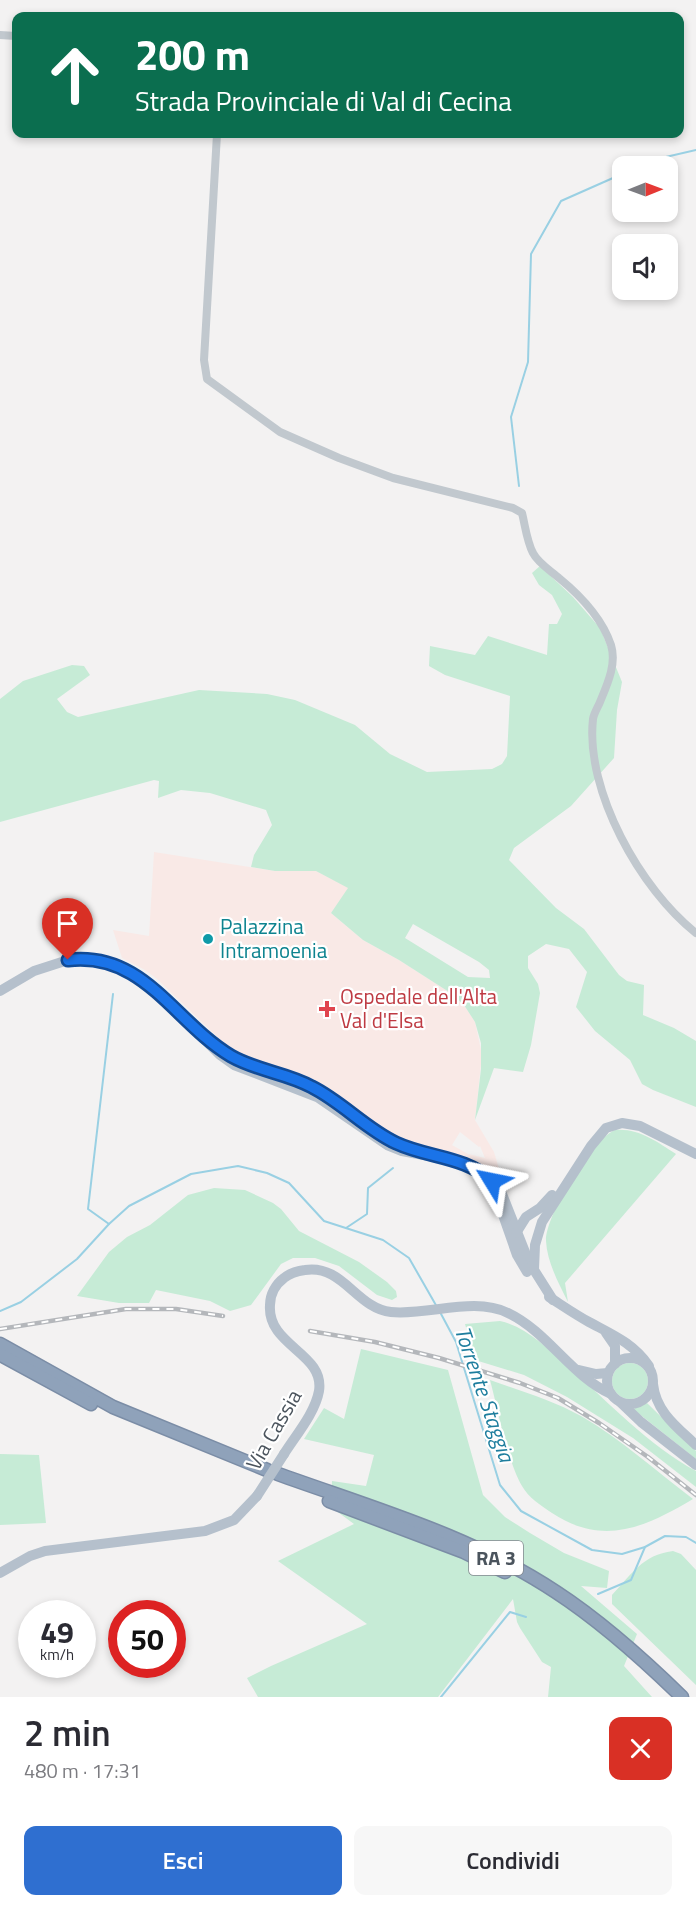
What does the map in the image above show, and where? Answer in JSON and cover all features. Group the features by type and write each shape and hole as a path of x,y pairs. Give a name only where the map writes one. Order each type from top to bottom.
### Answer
{"highway":[{"name":"RA 3","path":"2,1350 109,1413 444,1544 512,1575 553,1599 595,1629 629,1656 671,1697"},
{"name":"RA 3","path":"271,1475 446,1535 513,1567 556,1592 600,1624 633,1650 682,1697"}],"main road":[{"path":"0,991 34,971 57,962 80,958 95,959 123,967 136,975 224,1051 241,1061 311,1086 338,1102 382,1135 418,1152"},
{"path":"197,1030 220,1055 234,1065 310,1093 383,1144 402,1151 418,1152 470,1165 489,1178 502,1194 510,1211 530,1270"},
{"path":"517,1232 529,1214 547,1201 591,1138 606,1128 622,1124 635,1125 670,1139 696,1154"},
{"path":"530,1270 541,1224 591,1146 606,1128"},
{"path":"454,1161 472,1172 493,1191 530,1270 553,1300 601,1329 622,1338 632,1346 652,1372 654,1395 659,1407 696,1445"},
{"path":"510,1211 529,1214"},
{"name":"Via Cassia","path":"0,1574 22,1560 42,1552 187,1534 223,1526 237,1518 257,1496 284,1454 314,1405 319,1390 315,1368 284,1341 270,1316 272,1293 289,1274 299,1270 323,1270 337,1276 370,1304 387,1311 498,1308 534,1330 577,1369 696,1465"},
{"path":"601,1329 611,1338 615,1346 608,1387 615,1398 627,1404 641,1401 651,1391 653,1384"},
{"path":"577,1369 592,1373 612,1368 628,1358 643,1361 649,1366"}],"street":[{"path":"217,138 204,360 207,379 280,432 330,454 393,478 513,508 522,513 533,553 582,597 606,632 612,648 613,663 606,688 593,717 595,769 611,815 632,859 678,919 696,933"}],"shaded area":[{"name":"Ospedale dell'Alta Val d'Elsa","path":"154,852 275,871 316,871 349,888 331,913 363,940 449,992 464,1005 475,1022 482,1055 475,1120 494,1152 500,1172 480,1166 463,1157 403,1142 379,1130 327,1091 230,1049 157,979 122,958 113,930 149,936","holes":["460,1132 479,1147 485,1158 468,1154 452,1145"]}],"green space":[{"path":"540,566 573,597 600,628 622,682 617,710 614,758 571,806 514,848 509,860 556,908 584,929 619,975 627,981 644,985 643,1015 674,1028 696,1041 696,1107 642,1084 630,1060 595,1031 576,1007 587,972 569,949 546,944 528,956 528,968 538,984 540,993 531,1045 523,1072 494,1068 475,1120 481,1069 481,1043 475,1022 464,1005 449,992 363,940 331,913 348,888 316,871 275,871 251,867 254,855 272,825 266,810 210,793 181,790 158,798 159,781 154,780 0,822 0,699 23,681 72,665 84,666 90,675 57,699 67,712 78,717 199,690 267,694 295,700 355,725 390,754 427,772 492,769 502,764 507,756 510,696 445,675 429,666 430,646 475,655 488,636 547,655 549,624 557,624 562,614 552,595 539,585 532,573","holes":["413,924 489,970 490,978 468,977 405,938"]},
{"path":"615,1130 640,1134 676,1154 565,1283 568,1302 549,1257 546,1241 548,1229 561,1197 583,1162 605,1136"},
{"path":"214,1188 245,1190 273,1203 299,1231 359,1262 387,1282 396,1291 397,1297 392,1300 377,1295 339,1266 315,1258 293,1258 281,1264 251,1305 230,1311 210,1301 156,1290 149,1303 119,1303 77,1296 109,1252 127,1237 150,1225 188,1195"},
{"path":"500,1321 519,1328 537,1339 645,1436 678,1461 696,1471 696,1487 633,1438 567,1397 524,1375 475,1360 465,1324"},
{"path":"361,1349 448,1370 483,1495 505,1517 530,1533 564,1553 609,1571 607,1588 581,1586 637,1634 624,1666 652,1697 548,1697 551,1667 542,1662 520,1628 513,1599 438,1697 258,1697 247,1678 367,1624 278,1561 354,1524 331,1507 332,1481 366,1486 374,1455 304,1439 324,1408 344,1419"},
{"path":"630,1363 643,1368 648,1381 643,1394 630,1399 617,1394 612,1381 617,1368"},
{"path":"490,1380 548,1400 581,1416 624,1445 693,1499 641,1525 607,1531 589,1529 552,1513 539,1504 522,1486 507,1449"},
{"path":"647,1403 696,1451 696,1459 633,1409"},
{"path":"0,1454 39,1455 46,1523 0,1525"},
{"path":"673,1551 681,1554 696,1570 696,1685 612,1604 612,1595 638,1567 653,1557"}],"waterway":[{"path":"670,156 696,150"},
{"path":"519,486 511,417 528,362 531,254 561,201 612,178"},
{"path":"109,1224 88,1209 113,994"},
{"name":"Torrente Staggia","path":"0,1311 21,1302 77,1259 129,1206 191,1174 238,1166 267,1173 289,1183 324,1221 383,1240 409,1258 437,1307"},
{"path":"346,1228 367,1214 368,1188 393,1168"},
{"name":"Torrente Staggia","path":"440,1312 456,1342 500,1485 521,1511 592,1550 622,1554 645,1547 665,1536 686,1537 696,1543"},
{"path":"598,1594 631,1580 645,1547"},
{"path":"441,1697 510,1612 526,1617"}],"railway":[{"path":"0,1329 126,1309 176,1309 223,1316"},
{"path":"310,1331 375,1342 439,1358 520,1383 558,1398 648,1457 696,1495"}],"place":[{"name":"Palazzina Intramoenia","path":"208,939"},
{"name":"Ospedale dell'Alta Val d'Elsa","path":"327,1009"}],"route":[{"path":"68,960 95,959 133,972 197,1030 230,1055 315,1088 398,1144 418,1152 467,1163 492,1181"}]}
